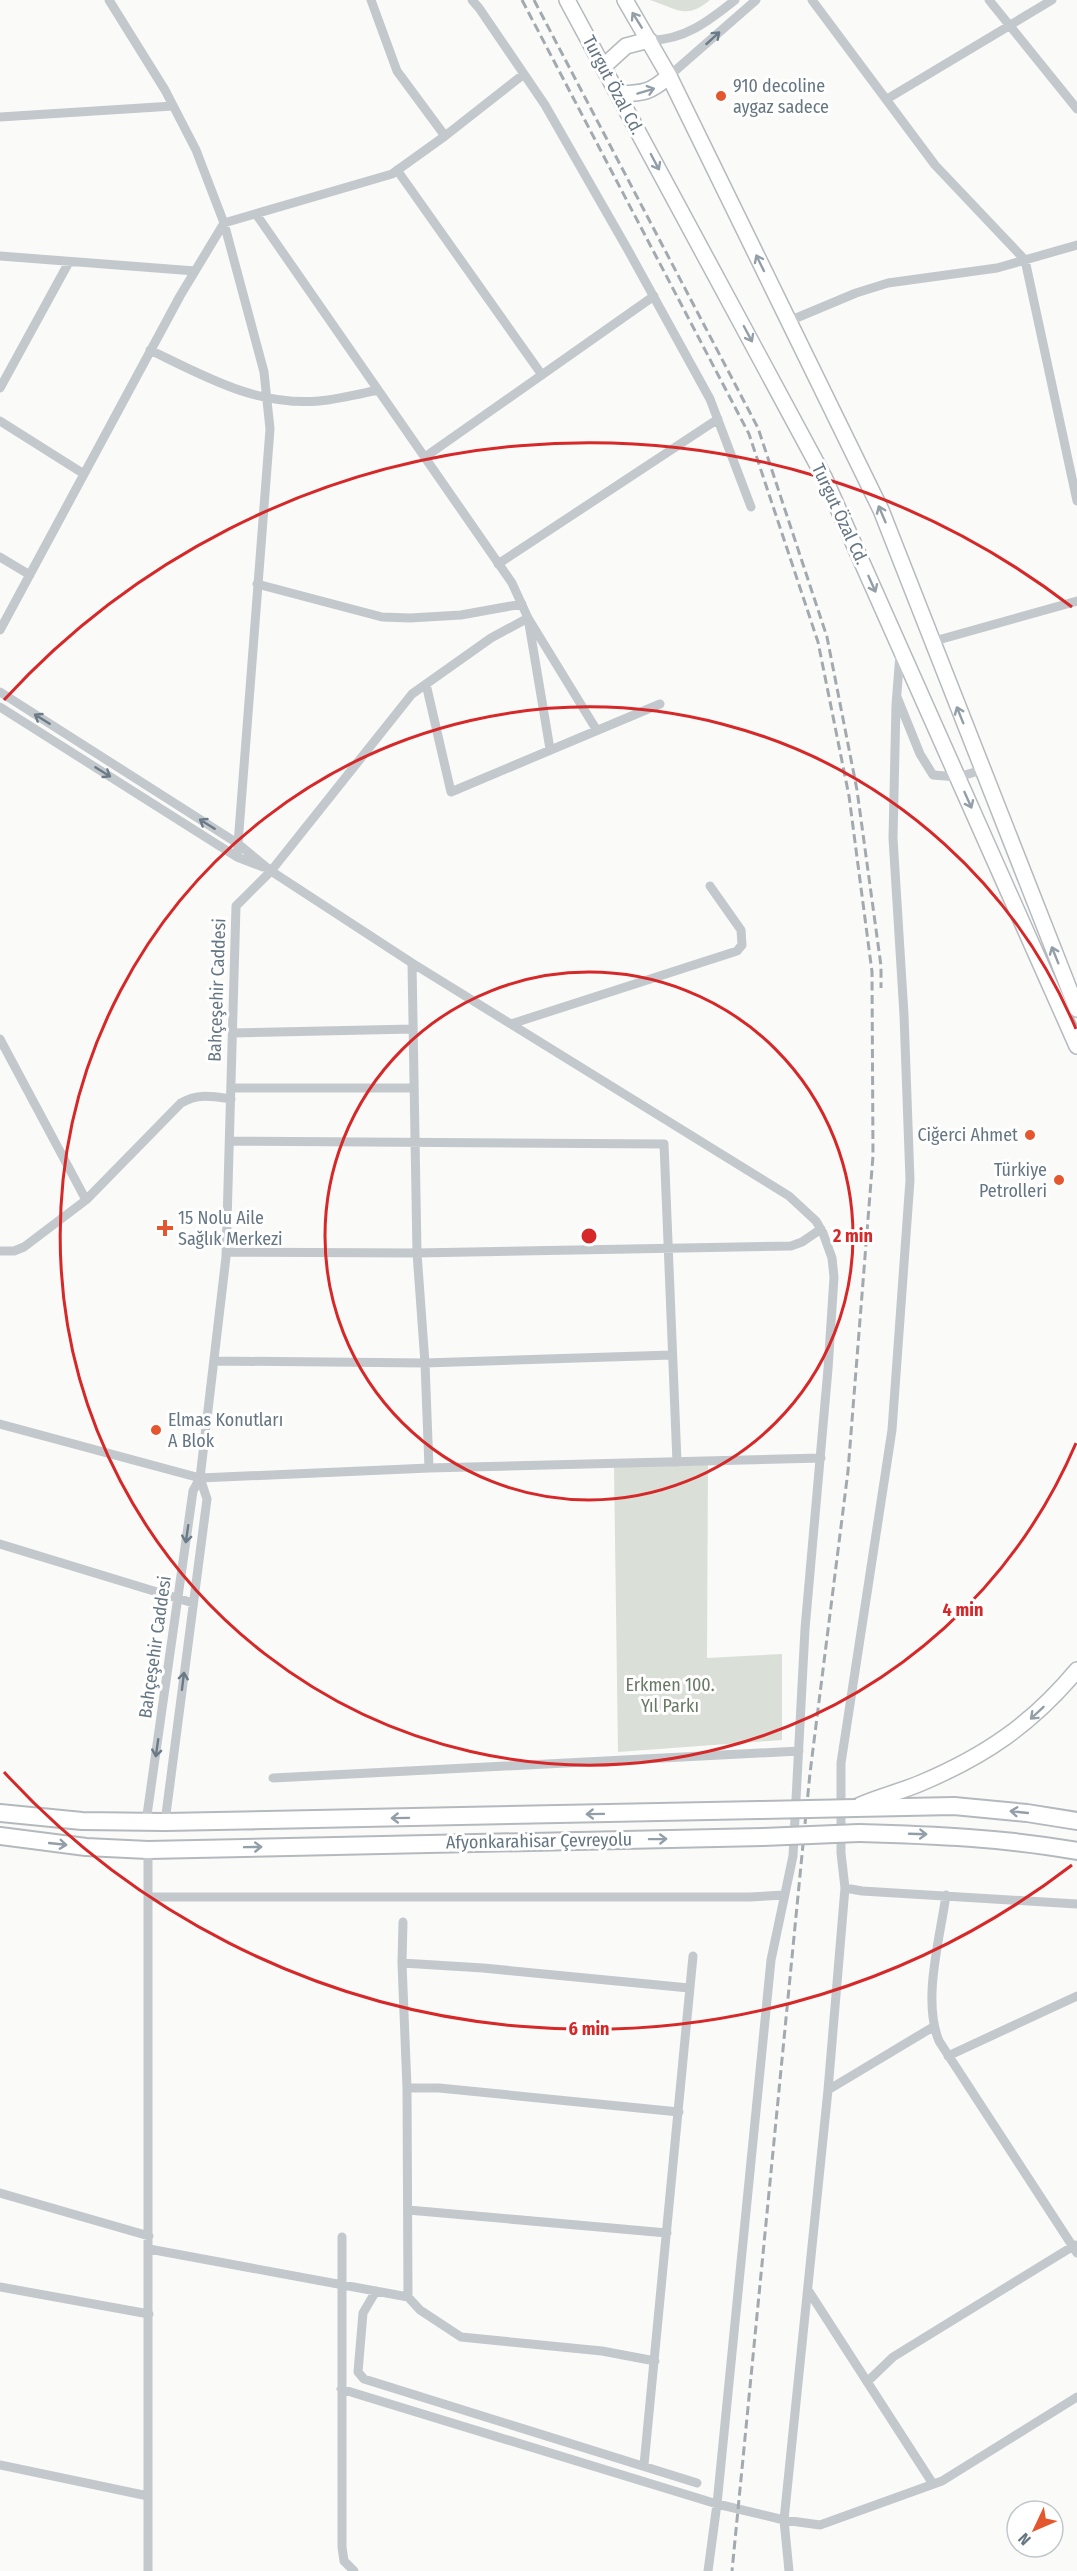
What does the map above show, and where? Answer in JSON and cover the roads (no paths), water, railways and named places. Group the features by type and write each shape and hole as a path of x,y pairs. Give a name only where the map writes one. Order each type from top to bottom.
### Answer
{"highway":[{"name":"Afyonkarahisar Çevreyolu","path":"0,1813 82,1821 165,1822 954,1806 1027,1813 1077,1821"},
{"name":"Afyonkarahisar Çevreyolu","path":"0,1836 86,1846 148,1850 860,1833 968,1836 1026,1842 1077,1851"}],"main road":[{"name":"Turgut Özal Cd.","path":"567,0 825,477 1077,1046"},
{"name":"Turgut Özal Cd.","path":"624,0 669,76 881,510 1077,1010"},
{"path":"604,66 626,46 649,40"},
{"path":"619,94 653,90 669,76"},
{"path":"856,1808 984,1754 1026,1723 1077,1670"}],"street":[{"path":"109,0 173,106 196,150 224,223 264,372 270,429 237,857"},
{"path":"371,0 398,71 445,136"},
{"path":"472,0 545,105 654,297 710,399 751,507"},
{"path":"649,40 664,40 699,27 735,0"},
{"path":"669,76 756,0"},
{"path":"812,0 935,165 1025,260 1077,501"},
{"path":"989,0 1077,109"},
{"path":"887,99 1052,0"},
{"path":"0,630 150,350 224,223 392,174 524,74"},
{"path":"0,117 173,106"},
{"path":"397,170 542,375"},
{"path":"256,214 512,583 528,618 596,729"},
{"path":"789,321 888,282 996,268 1077,245"},
{"path":"0,256 195,271"},
{"path":"0,388 69,262"},
{"path":"425,457 654,297"},
{"path":"150,350 222,385 267,399 319,401 378,390"},
{"path":"498,564 718,419"},
{"path":"0,421 84,474"},
{"path":"0,557 30,575"},
{"path":"258,584 382,617 462,615 522,604"},
{"path":"931,642 1077,602"},
{"path":"528,618 550,749"},
{"name":"Bahçeşehir Caddesi","path":"146,1822 193,1491 200,1478 226,1252 236,906 271,870 412,694 491,638 528,618"},
{"path":"789,2571 784,2520 828,2090 845,1888 841,1853 841,1763 892,1430 910,1180 904,1015 893,838 896,694 900,648"},
{"path":"426,684 451,792 660,704"},
{"path":"0,692 237,843 271,870 412,963 789,1196 804,1208 821,1229 828,1244 834,1277 805,1629 793,1856 771,1960 717,2504 708,2571"},
{"path":"896,694 920,754 933,775 958,777 982,770"},
{"path":"0,707 237,857 271,870"},
{"path":"511,1024 737,951 742,945 741,930 710,886"},
{"path":"412,963 417,1253 425,1363 429,1468"},
{"path":"232,1033 413,1029"},
{"path":"0,1039 86,1200"},
{"path":"231,1088 414,1088"},
{"path":"0,1251 14,1251 24,1247 86,1200 181,1102 202,1095 231,1099"},
{"path":"230,1141 664,1144 677,1462"},
{"path":"226,1252 417,1253 791,1246 802,1242 821,1229"},
{"path":"214,1361 425,1363 672,1354"},
{"path":"0,1424 200,1478 429,1468 820,1458"},
{"name":"Bahçeşehir Caddesi","path":"165,1822 207,1499 200,1478"},
{"path":"0,1544 193,1603"},
{"path":"273,1778 799,1751"},
{"path":"148,1850 148,2571"},
{"path":"845,1888 1077,1905"},
{"path":"148,1897 750,1897 784,1895"},
{"path":"867,2382 893,2357 1076,2248 948,2056 933,2028 932,1995 946,1895"},
{"path":"403,1922 408,2297"},
{"path":"644,2465 693,1956"},
{"path":"402,1963 483,1968 689,1988"},
{"path":"948,2056 1077,1996"},
{"path":"828,2090 933,2028"},
{"path":"407,2088 439,2088 679,2112"},
{"path":"0,2193 149,2236"},
{"path":"408,2210 667,2233"},
{"path":"342,2237 342,2547 344,2561 354,2571"},
{"path":"149,2249 408,2297 420,2310 461,2337 602,2351 655,2361"},
{"path":"0,2287 149,2314"},
{"path":"808,2290 933,2484"},
{"path":"376,2291 363,2313 358,2372 364,2379 697,2483"},
{"path":"341,2389 717,2504 784,2520 820,2525 933,2484 1077,2397"},
{"path":"0,2465 148,2494"}],"railway":[{"path":"522,0 749,434 818,642 849,796 872,972 873,1156 848,1471 810,1773 732,2571"},
{"path":"534,0 758,428 827,637 857,790 881,966 881,988"}],"place":[{"name":"910 decoline aygaz sadece","path":"721,96"},
{"name":"Ciğerci Ahmet","path":"1030,1135"},
{"name":"Türkiye Petrolleri","path":"1059,1180"},
{"name":"15 Nolu Aile Sağlık Merkezi","path":"165,1228"},
{"name":"Elmas Konutları A Blok","path":"156,1430"}],"park label":[{"name":"Erkmen 100. Yıl Parkı","path":"670,1695"}]}
